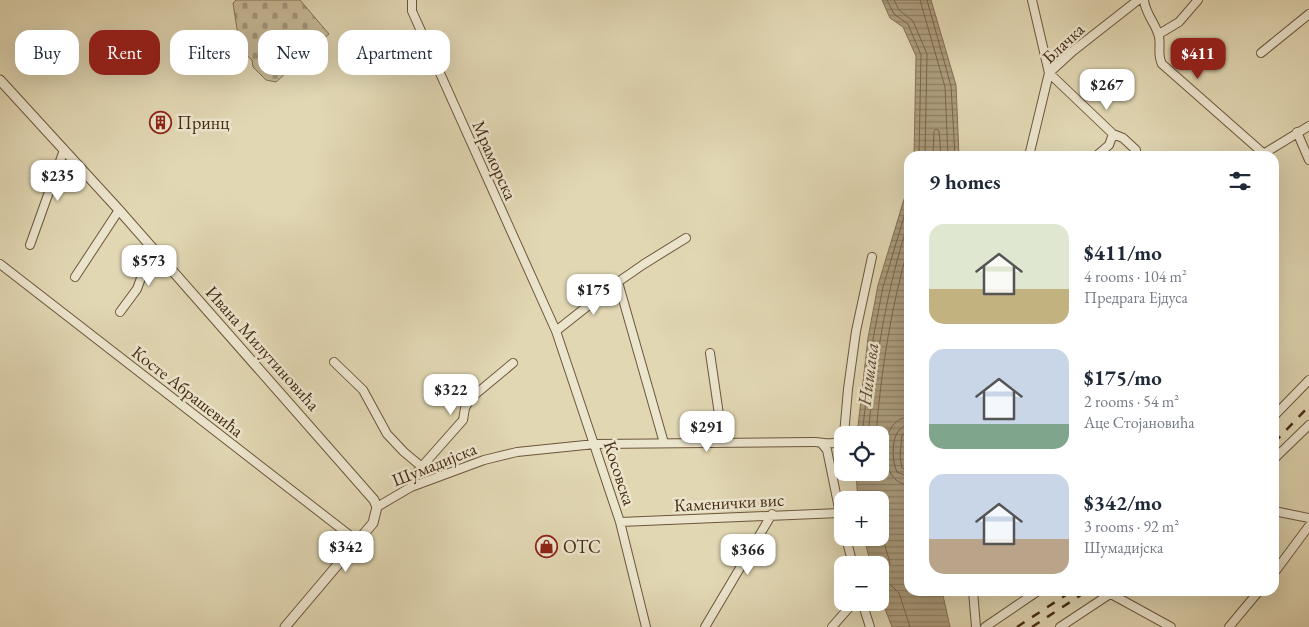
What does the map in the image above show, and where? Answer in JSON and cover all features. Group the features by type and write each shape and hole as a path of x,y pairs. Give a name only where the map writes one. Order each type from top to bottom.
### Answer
{"street":[{"name":"Мраморска","path":"412,0 412,11 556,331"},
{"path":"1032,0 1049,73 1113,134 1123,138 1136,151"},
{"name":"Блачка","path":"1030,151 1049,73 1073,51 1138,0"},
{"path":"1144,0 1144,8 1159,34 1159,57 1162,64 1257,151"},
{"path":"1159,34 1179,22 1198,0"},
{"path":"1261,53 1309,14"},
{"name":"Ивана Милутиновића","path":"0,80 369,492 377,507"},
{"path":"1267,151 1309,126"},
{"path":"1297,132 1309,160"},
{"path":"1102,151 1109,145 1113,134"},
{"path":"30,245 64,150"},
{"path":"75,276 118,210"},
{"path":"556,331 618,282 686,238"},
{"path":"120,312 137,289 152,248"},
{"path":"844,426 856,331 872,256"},
{"name":"Косте Абрашевића","path":"0,264 357,541"},
{"path":"618,282 664,443"},
{"name":"Косовска","path":"556,331 596,444 620,522 645,627"},
{"path":"710,353 723,442"},
{"path":"334,362 363,390 388,434 404,452 422,467"},
{"path":"411,487 422,467 462,420 465,408 471,398 513,363"},
{"path":"1279,411 1309,380"},
{"path":"1279,454 1309,425"},
{"name":"Шумадијска","path":"285,627 373,523 377,507 411,487 484,460 517,452 596,444 723,442 814,442 822,444"},
{"path":"822,444 834,443"},
{"path":"822,444 827,450 835,491"},
{"name":"Каменички вис","path":"620,522 772,514 834,513"},
{"path":"1279,513 1309,518"},
{"path":"705,627 772,514"},
{"path":"1279,566 1309,526"},
{"path":"973,596 976,627"},
{"path":"985,627 1031,596"},
{"path":"1060,627 1108,596"},
{"path":"1118,596 1171,627"},
{"path":"1229,627 1254,596"},
{"path":"832,627 846,611"},
{"path":"865,611 870,627"},
{"path":"1154,627 1161,621"}],"green space":[{"path":"236,0 300,0 326,30 258,30 258,72 253,67 252,60 248,56 248,30 237,30 233,3"},
{"path":"261,75 284,75 276,82 266,80"}],"water":[{"path":"882,0 931,0 956,85 959,151 914,151 916,56 903,27 890,18"},
{"name":"Нишава","path":"904,199 904,596 943,596 950,627 892,627 886,611 889,611 889,556 869,556 866,546 889,546 889,491 857,491 857,481 889,481 889,426 858,426 868,338 878,285"}],"railway":[{"path":"1279,438 1309,406"},
{"path":"1017,627 1064,596"},
{"path":"1032,627 1079,596"}],"place":[{"name":"Принц","path":"161,122"},
{"name":"OTC","path":"547,546"}]}
